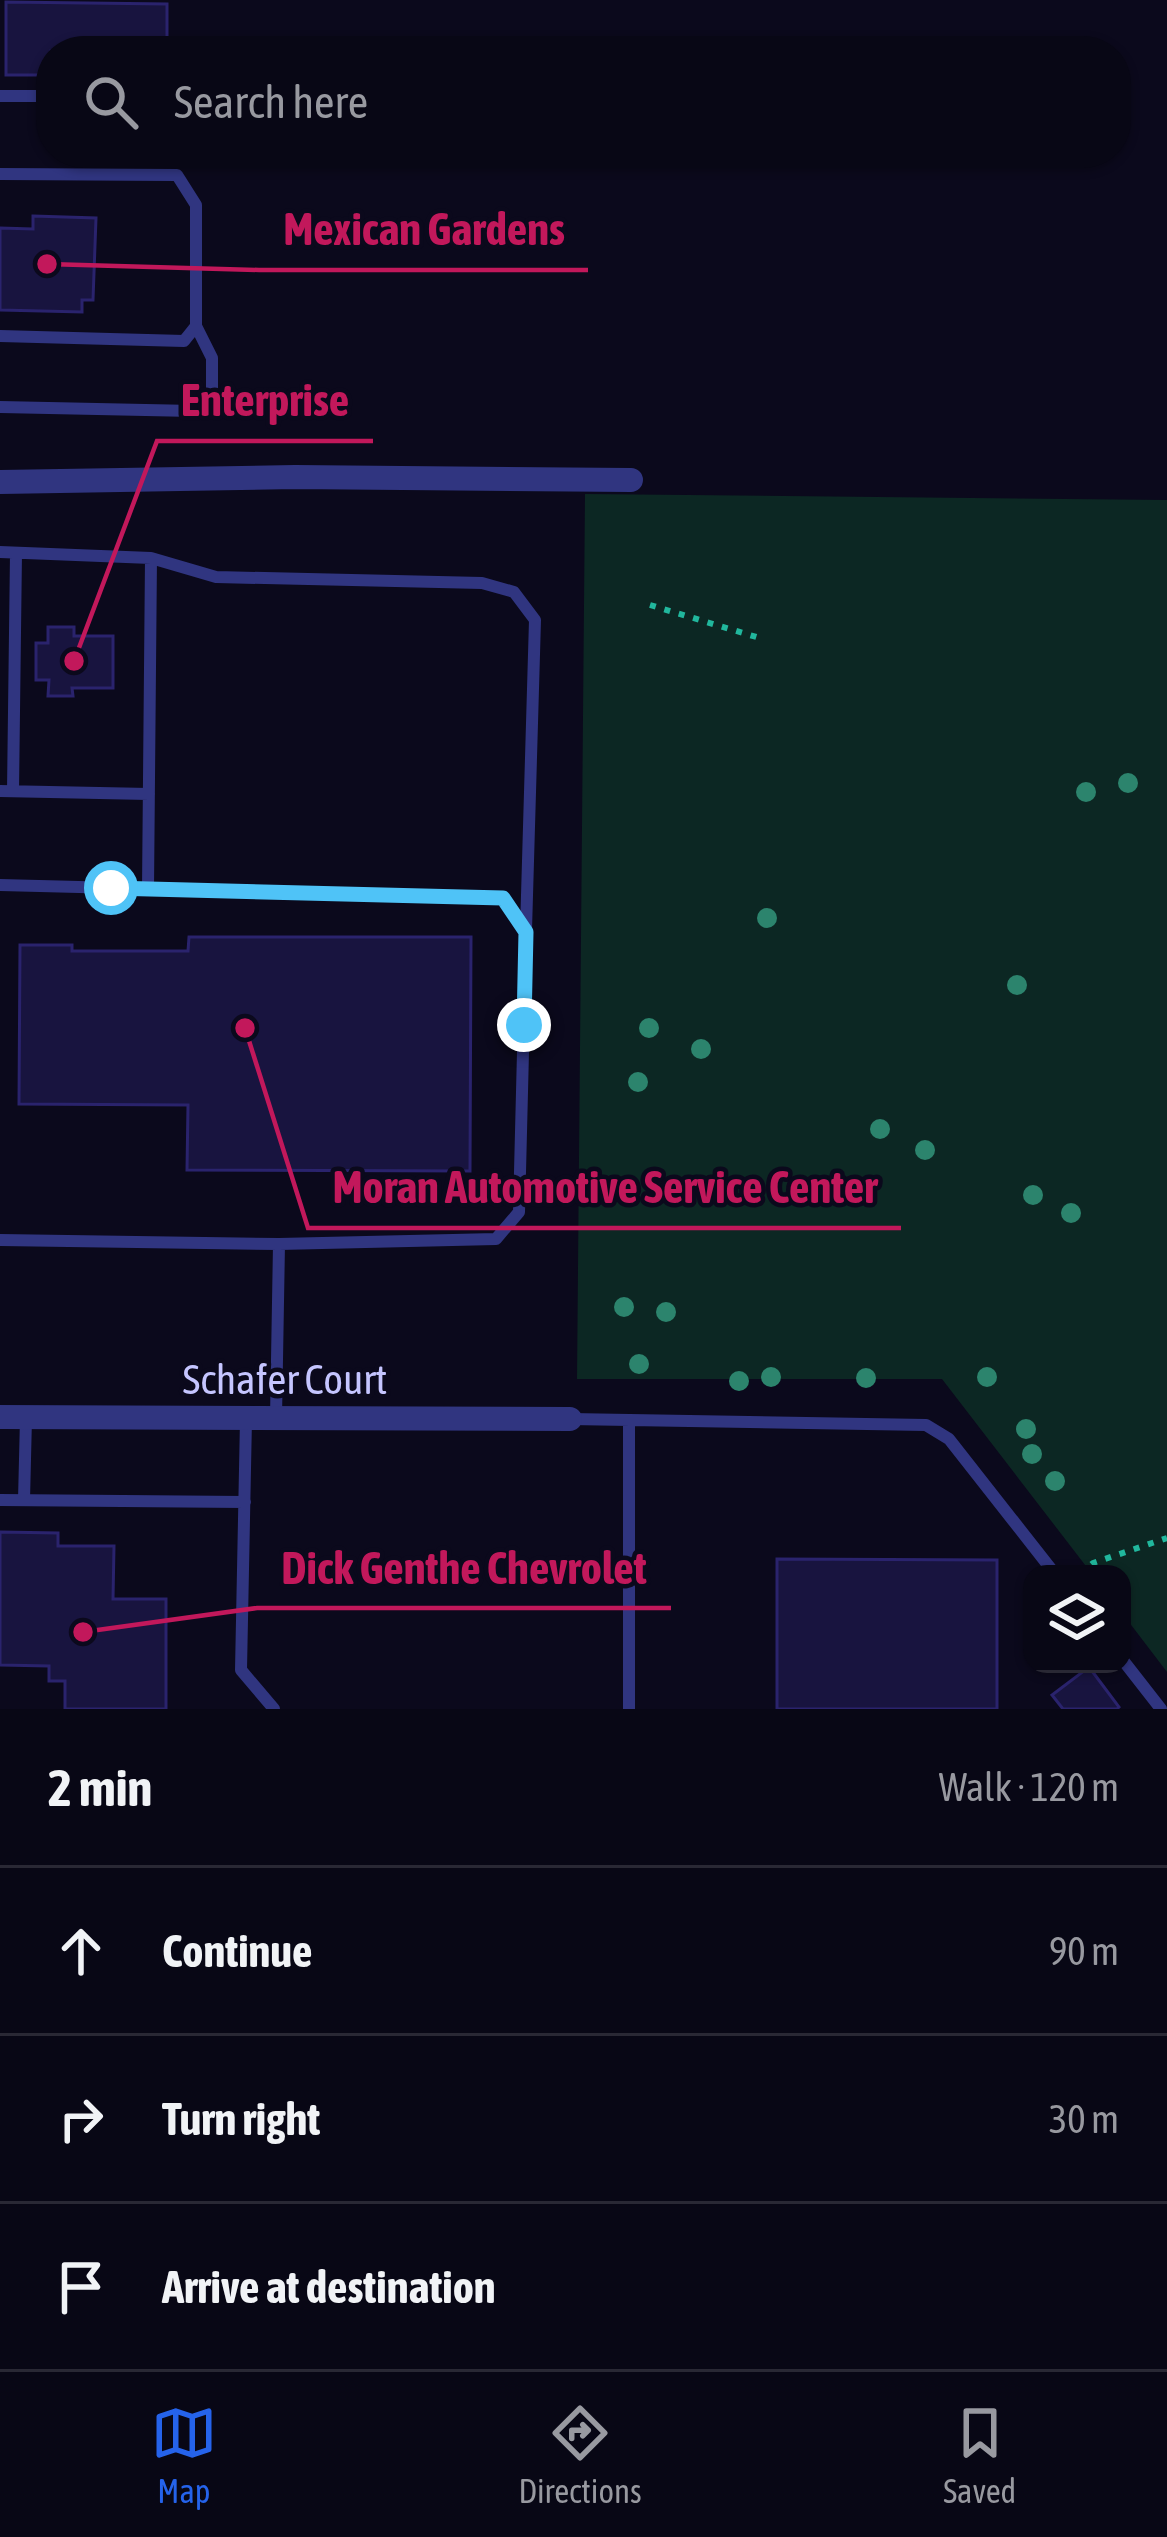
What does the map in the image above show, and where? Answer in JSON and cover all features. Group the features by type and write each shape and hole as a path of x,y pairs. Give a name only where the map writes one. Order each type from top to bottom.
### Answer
{"street":[{"path":"0,482 274,477 632,480"},
{"name":"Schafer Court","path":"13,1417 571,1419"}],"lane":[{"path":"0,96 36,96"},
{"path":"0,174 177,175 196,205 196,326 212,358 212,398 194,411 0,407"},
{"path":"0,336 184,341 196,326"},
{"path":"0,552 151,558 216,577 482,583 514,592 535,620 520,1212 496,1239 278,1244 0,1240"},
{"path":"16,553 7,791 149,794"},
{"path":"148,889 151,558"},
{"path":"0,885 503,898 526,932"},
{"path":"276,1418 278,1244"},
{"path":"13,1417 24,1500"},
{"path":"246,1418 241,1670 274,1709"},
{"path":"571,1419 926,1425 949,1439 1048,1565"},
{"path":"629,1421 629,1709"},
{"path":"0,1500 245,1502"},
{"path":"1131,1671 1161,1709"}],"path":[{"path":"650,605 763,639"},
{"path":"1091,1565 1167,1538"}],"green space":[{"path":"585,494 1167,500 1167,1672 1131,1625 1131,1565 1085,1565 942,1379 577,1379"}],"building":[{"path":"6,2 167,4 167,36 36,36 36,75 6,75"},
{"path":"33,216 96,218 93,300 82,300 82,312 0,310 0,228 33,229"},
{"path":"48,627 74,627 74,636 113,636 113,688 72,688 73,696 48,696 49,680 36,680 36,643 48,643"},
{"path":"189,937 471,937 470,1171 187,1170 188,1105 19,1104 20,945 72,945 72,951 188,951"},
{"path":"0,1532 58,1533 58,1546 114,1546 113,1599 166,1599 166,1709 65,1709 65,1681 49,1681 49,1666 0,1665"},
{"path":"777,1559 997,1560 997,1709 777,1709"},
{"path":"1081,1673 1094,1673 1119,1707 1063,1709 1052,1695"}],"place":[{"name":"Mexican Gardens","path":"47,264"},
{"name":"Enterprise","path":"74,661"},
{"name":"Moran Automotive Service Center","path":"245,1028"},
{"name":"Dick Genthe Chevrolet","path":"83,1632"}],"route":[{"path":"111,888 503,898 526,932 524,1025"}]}
